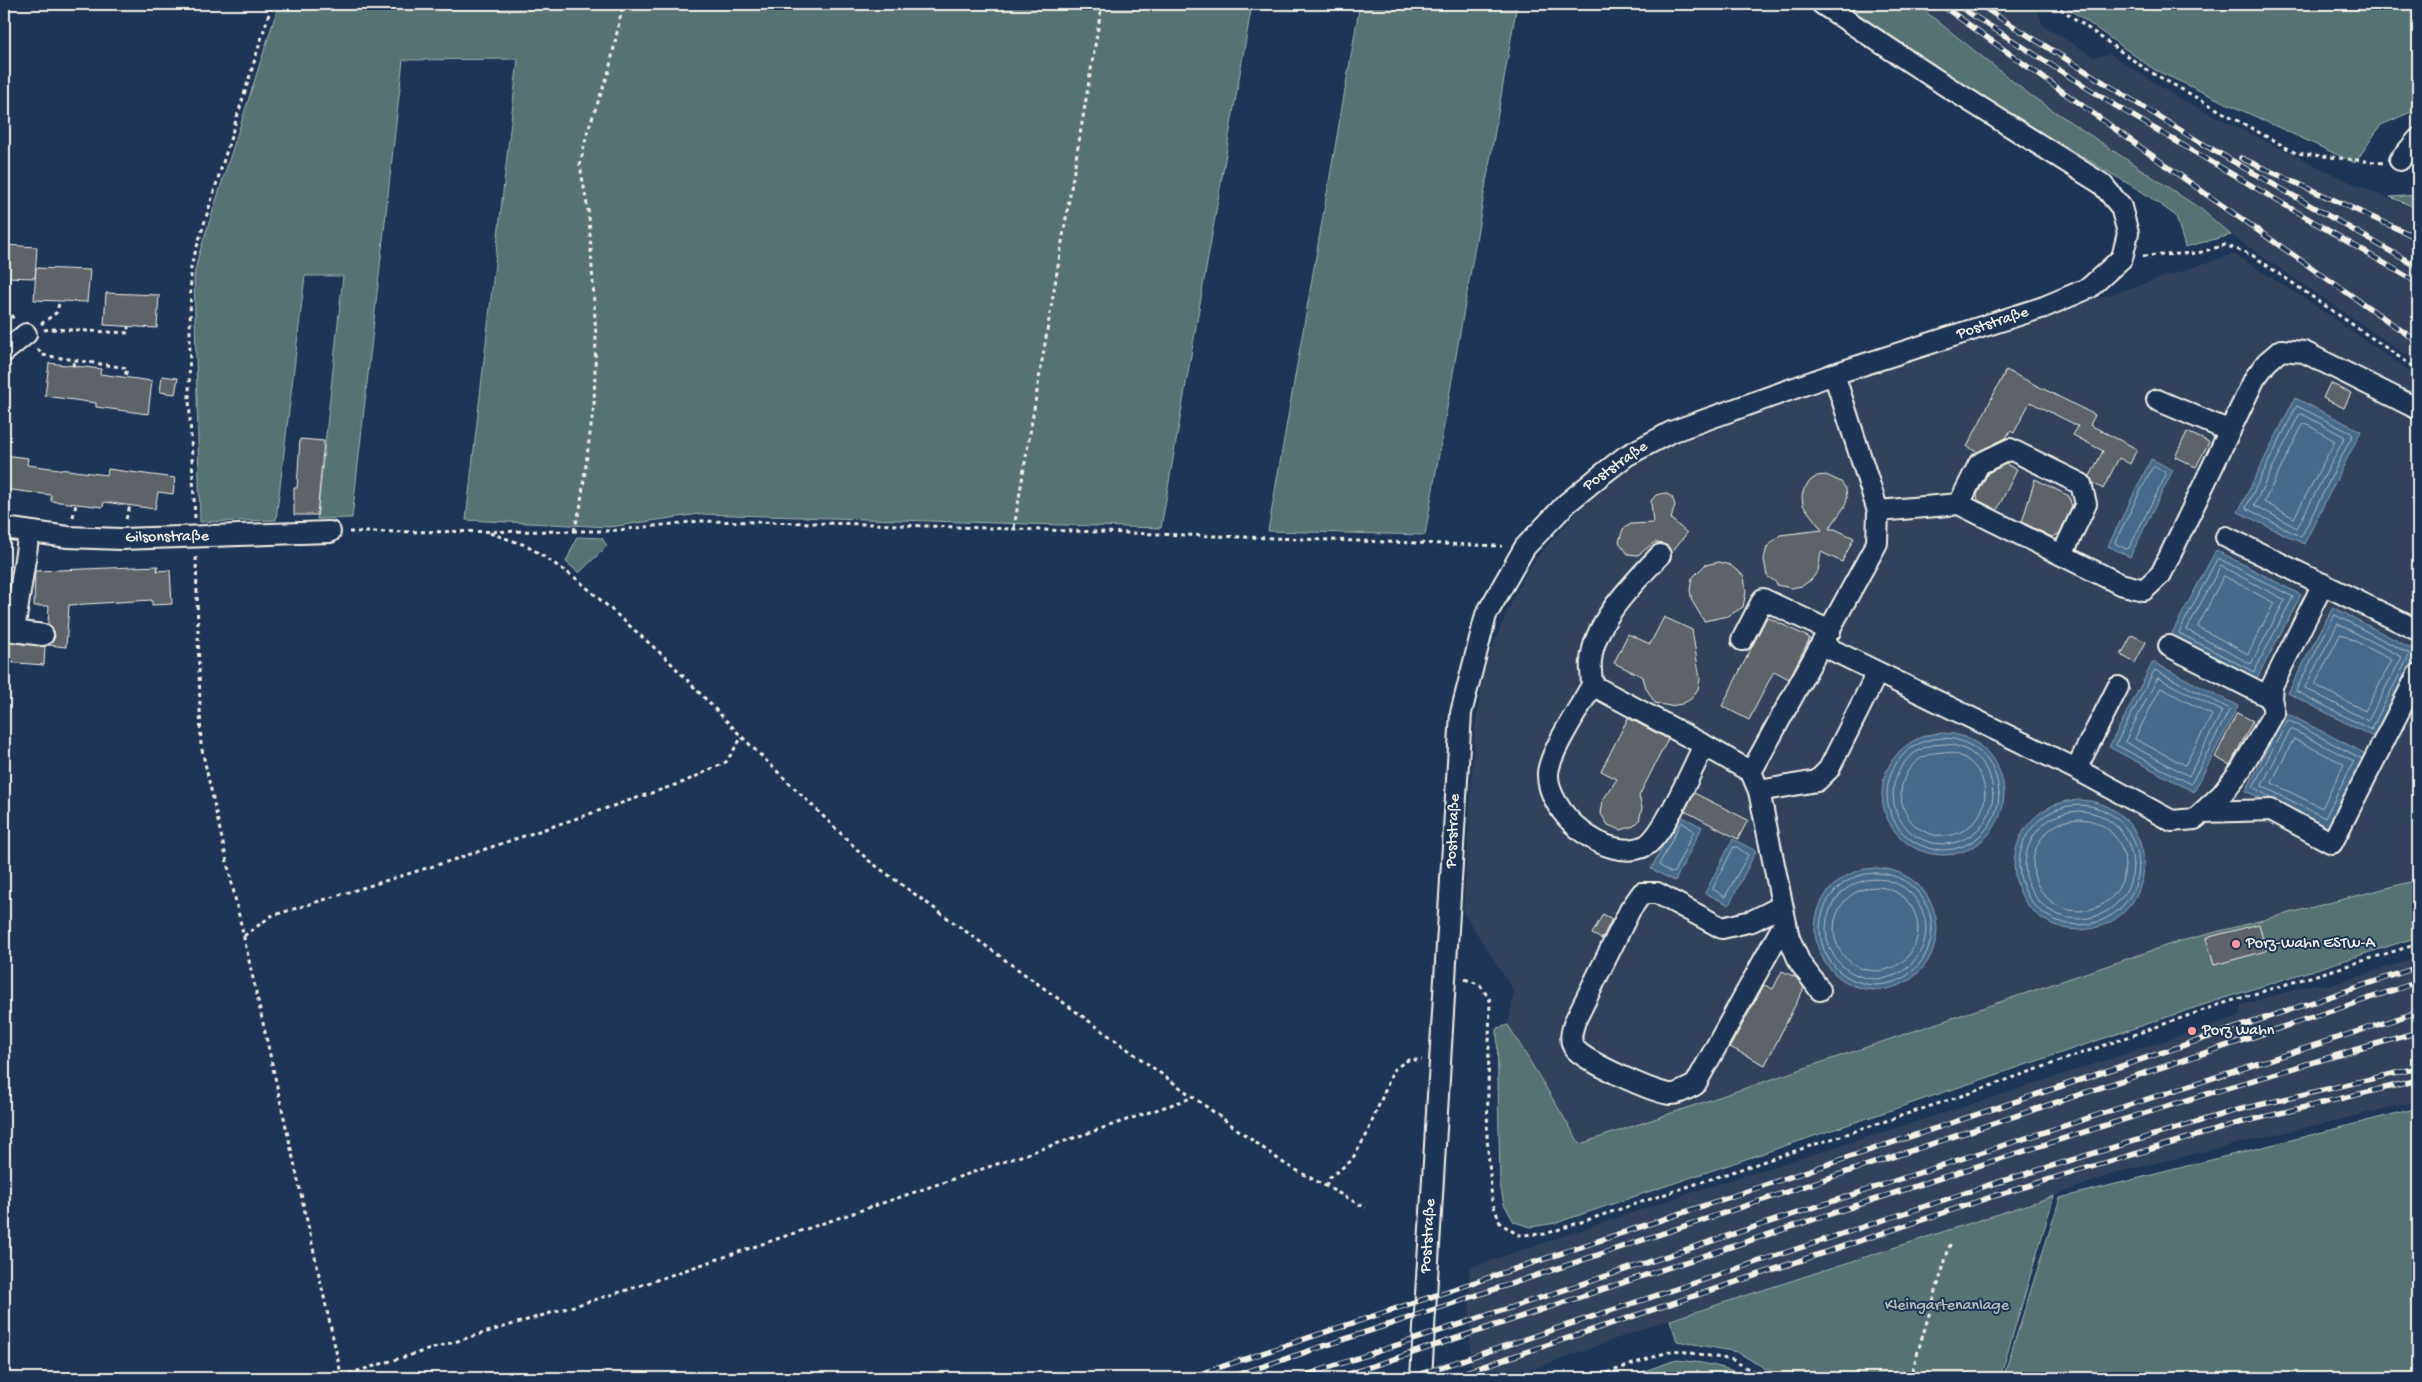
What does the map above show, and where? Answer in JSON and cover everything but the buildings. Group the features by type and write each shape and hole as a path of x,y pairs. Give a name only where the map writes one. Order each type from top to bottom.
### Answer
{"street":[{"path":"1822,4 1943,84 2102,184 2121,207 2128,233 2122,258"},
{"path":"2400,160 2418,139"},
{"name":"Poststraße","path":"1420,1378 1461,713 1486,615 1525,547 1566,504 1626,456 1670,432 1834,374 2044,308 2089,288 2122,258"},
{"path":"4,352 26,334"},
{"path":"1878,512 1959,504 2120,584 2144,590 2161,574 2255,378 2267,362 2281,350 2304,352 2418,409"},
{"path":"1751,772 1877,543 1878,512 1834,374"},
{"path":"2157,400 2230,431"},
{"path":"1959,504 1978,464 2010,449 2081,484 2086,504 2062,555"},
{"name":"Gilsonstraße","path":"4,528 29,533 121,539 330,532"},
{"path":"29,533 14,631 42,634"},
{"path":"2226,537 2418,629"},
{"path":"1660,555 1622,597 1594,646 1591,662 1592,685 1556,751 1548,773 1551,794 1566,816 1584,834 1606,846 1626,850 1645,846 1659,833 1704,745"},
{"path":"1742,640 1763,599 1826,638 1877,673 2076,769 2172,820 2195,819 2222,794 2240,771 2274,713 2271,698 2272,686 2322,584"},
{"path":"2169,646 2271,698"},
{"path":"1759,791 1817,781 1829,769 1877,673"},
{"path":"2203,812 2271,810 2332,843 2418,674"},
{"path":"1592,685 1751,772 1759,791 1789,938 1800,963 1820,990"},
{"path":"2076,769 2118,687"},
{"path":"1656,892 1722,928 1784,914 1695,1085 1672,1095 1647,1088 1575,1050 1570,1036 1575,1021 1630,910 1642,893 1656,892"}],"path":[{"path":"272,4 190,266 189,398 196,537 201,745 341,1377 626,1290 1194,1097"},
{"path":"574,531 580,509 594,404 596,336 589,216 580,165 587,132 609,71 623,4"},
{"path":"1014,528 1102,4"},
{"path":"2054,4 2147,70 2296,153 2378,164 2400,160"},
{"path":"2122,258 2198,253 2225,245 2252,255 2418,370"},
{"path":"8,277 5,309 42,355 127,368 125,377"},
{"path":"26,334 56,313 60,301"},
{"path":"26,334 52,329 128,333 128,327"},
{"path":"73,366 74,360"},
{"path":"330,532 610,531 700,520 1014,528 1525,547"},
{"path":"486,532 528,546 577,579 667,659 742,737 868,860 1284,1164 1366,1208"},
{"path":"244,936 271,916 453,860 684,782 726,762 742,737"},
{"path":"1445,972 1480,985 1490,1000 1487,1137 1492,1201 1500,1223 1518,1235 1545,1234 1967,1094 2218,1005 2418,944"},
{"path":"1326,1186 1330,1177 1351,1161 1366,1136 1394,1070 1408,1060 1423,1060"},
{"path":"1910,1378 1951,1241"},
{"path":"1592,1378 1674,1350 1733,1360 1764,1378"}],"shaded area":[{"path":"1916,4 2035,4 2043,25 2094,57 2110,54 2180,99 2343,179 2418,211 2418,363 2231,235 2202,210 2030,95"},
{"path":"2234,254 2304,298 2418,377 2418,880 2177,942 1580,1144 1508,1025 1514,991 1463,912 1475,727 1483,678 1491,650 1515,594 1530,567 1551,540 1583,506 1616,478 1638,463 1693,434 1735,418"},
{"path":"2418,957 2418,1101 2118,1172 2054,1196 1670,1319 1509,1378 1471,1378 1469,1268 1705,1188 1982,1101 2240,1016 2241,1005 2314,984 2329,986"}],"green space":[{"path":"279,4 1252,4 1161,528 699,514 610,527 466,520 518,59 403,60 352,518 317,519 343,276 305,276 276,520 200,522 194,275 199,254"},
{"path":"1360,4 1517,4 1425,535 1268,531"},
{"path":"1844,4 1916,4 2030,95 2202,210 2231,235 2185,247 2176,216 2144,193 1993,104"},
{"path":"2062,4 2418,4 2418,109 2381,125 2355,163 2155,70"},
{"path":"2418,195 2418,209 2390,197"},
{"path":"577,537 602,538 607,546 579,573 566,562"},
{"path":"2418,880 2418,937 2215,1001 1556,1223 1531,1227 1514,1222 1504,1204 1500,1184 1497,1028 1508,1025 1580,1144 2177,942"},
{"path":"2418,1108 2418,1378 2003,1378 2060,1198"},
{"name":"Kleingartenanlage","path":"2054,1196 2000,1378 1782,1378 1737,1352 1677,1341 1670,1320"},
{"path":"1676,1360 1715,1366 1751,1378 1624,1378"}],"water":[{"path":"2295,398 2361,431 2304,544 2238,512"},
{"path":"2151,459 2173,470 2130,557 2108,546"},
{"path":"2216,550 2301,595 2256,680 2171,635"},
{"path":"2333,607 2418,652 2373,737 2288,693"},
{"path":"2153,662 2238,706 2194,792 2109,747"},
{"path":"2286,713 2370,756 2330,834 2246,791"},
{"path":"1943,733 1966,737 1986,751 2000,771 2004,794 2000,817 1986,837 1966,851 1943,855 1920,851 1900,837 1886,817 1882,794 1886,771 1900,751 1920,737"},
{"path":"2079,800 2092,801 2104,805 2125,819 2139,840 2143,852 2143,878 2139,890 2125,911 2104,925 2092,929 2079,930 2066,929 2054,925 2033,911 2019,890 2015,878 2014,865 2015,852 2019,840 2033,819 2054,805 2066,801"},
{"path":"1679,815 1702,827 1675,881 1651,869"},
{"path":"1733,839 1756,851 1729,905 1705,893"},
{"path":"1876,868 1899,872 1919,886 1933,906 1937,929 1933,952 1919,972 1899,986 1876,990 1853,986 1833,972 1819,952 1815,929 1819,906 1833,886 1853,872"}],"railway":[{"path":"1940,4 2210,197 2418,342"},
{"path":"1955,4 2116,106 2418,283"},
{"path":"1978,4 2201,143 2418,267"},
{"path":"2241,158 2418,238"},
{"path":"1188,1378 2418,967"},
{"path":"1228,1378 2418,982"},
{"path":"1297,1378 1964,1158 2418,1012"},
{"path":"1337,1378 2011,1155 2418,1032"},
{"path":"1408,1378 1989,1185 2233,1111 2418,1068"},
{"path":"1448,1378 1994,1196 2239,1123 2418,1080"}],"place":[{"name":"Porz-Wahn ESTW-A","path":"2236,944"},
{"name":"Porz Wahn","path":"2192,1031"}]}
